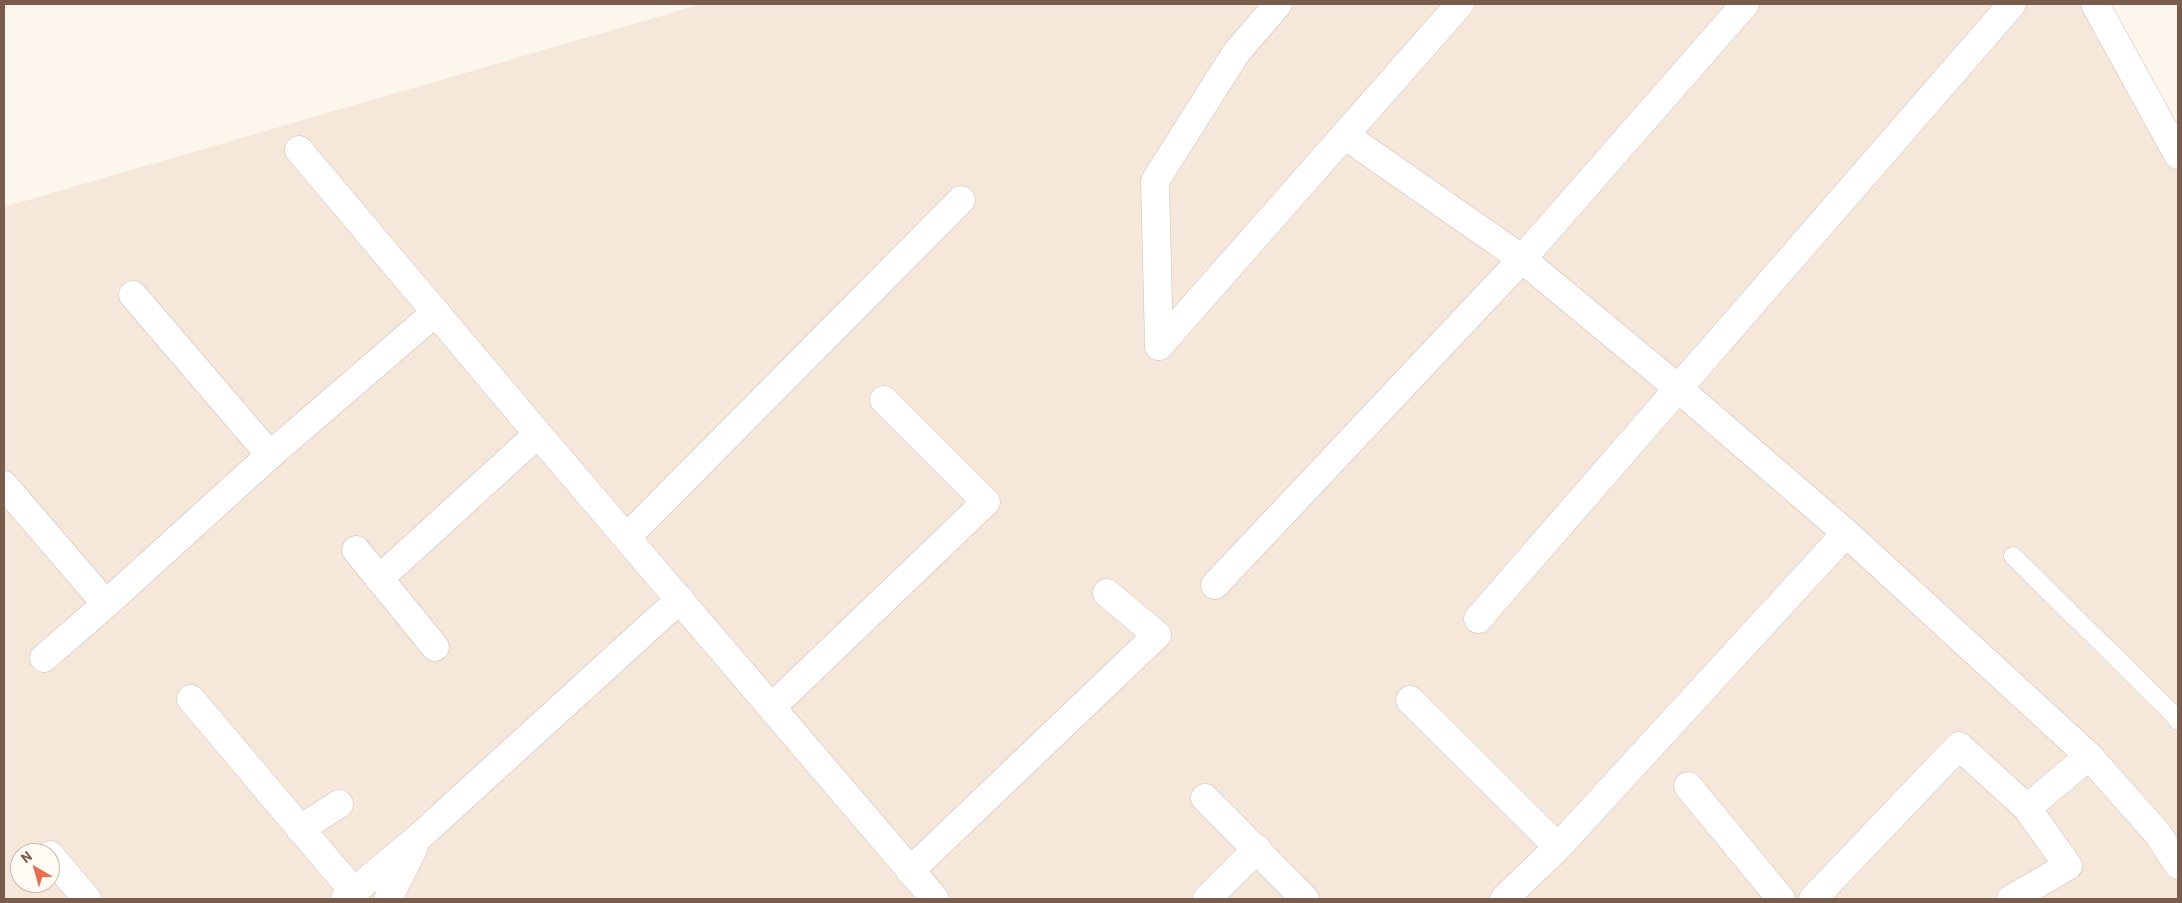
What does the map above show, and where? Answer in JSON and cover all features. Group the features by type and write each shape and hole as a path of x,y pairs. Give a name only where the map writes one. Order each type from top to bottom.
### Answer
{"street":[{"path":"1278,4 1236,53 1155,181 1159,346 1346,136 1460,4"},
{"path":"1215,585 1522,259 1745,4"},
{"path":"1478,619 2012,4"},
{"path":"2095,4 2178,154"},
{"path":"1346,136 1522,259 1846,533 2089,756 2158,834 2178,865"},
{"path":"299,150 538,434 628,537 935,899"},
{"path":"628,537 961,200"},
{"path":"133,295 270,455"},
{"path":"44,658 270,455 436,312"},
{"path":"772,708 986,502 884,400"},
{"path":"379,579 538,434"},
{"path":"4,485 106,604"},
{"path":"1504,899 1558,847 1846,533"},
{"path":"356,550 435,647"},
{"path":"910,871 1157,635 1107,593"},
{"path":"191,699 300,829 349,896 420,837 680,600"},
{"path":"1410,700 1558,847"},
{"path":"1813,899 1959,746 2027,808 2068,866 2012,899"},
{"path":"2027,808 2089,756"},
{"path":"1688,786 1781,899"},
{"path":"1205,798 1305,899"},
{"path":"300,829 338,804"},
{"path":"388,899 420,837"},
{"path":"1207,899 1257,849"},
{"path":"60,867 87,899"}],"lane":[{"path":"2013,556 2178,721"}],"shaded area":[{"path":"702,4 2095,4 2178,155 2178,899 4,899 4,207"}]}
